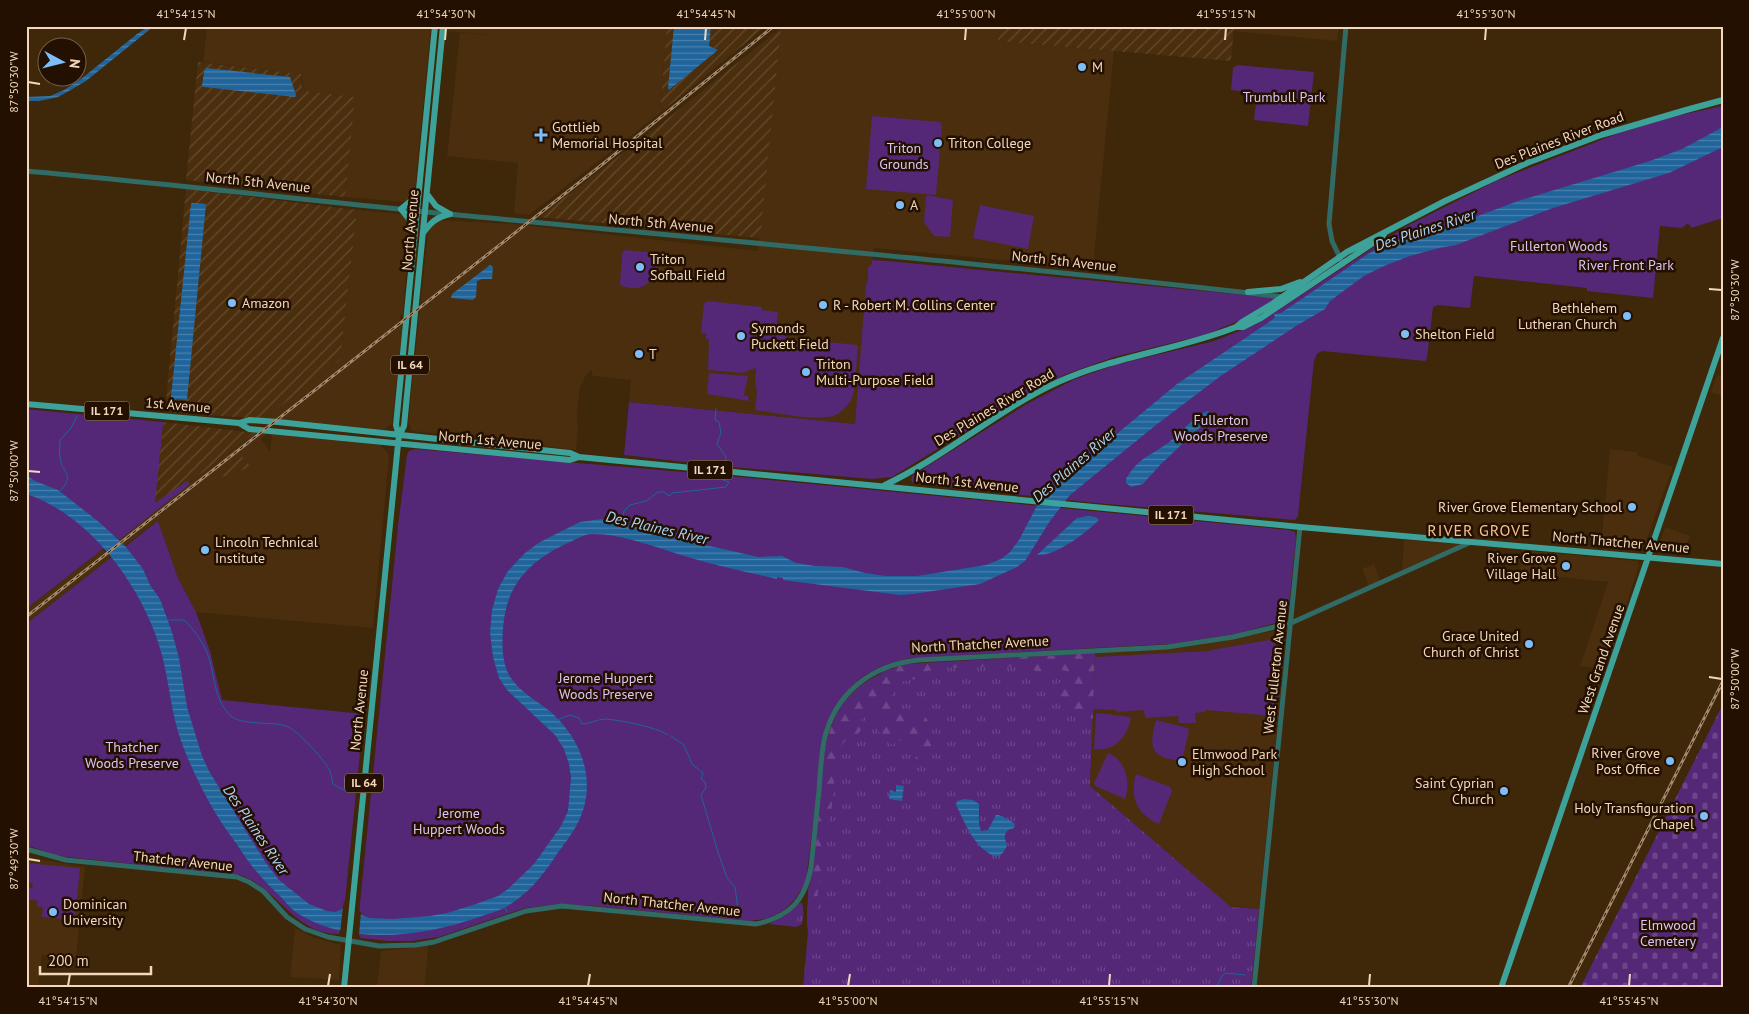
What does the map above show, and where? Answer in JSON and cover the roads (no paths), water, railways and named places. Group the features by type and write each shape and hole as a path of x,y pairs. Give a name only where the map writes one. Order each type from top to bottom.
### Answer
{"main road":[{"name":"North Avenue","path":"399,436 396,425 435,26"},
{"name":"North Avenue","path":"344,988 398,444 399,436 404,426 443,26"},
{"name":"Des Plaines River Road","path":"1236,327 1310,277 1445,201 1527,163 1601,135 1723,100"},
{"path":"414,240 412,224 400,208 414,199 419,187"},
{"path":"426,192 432,203 450,214"},
{"path":"422,234 432,222 450,214"},
{"name":"Des Plaines River Road","path":"884,486 910,481 1031,396 1073,375 1109,363 1202,339 1236,327 1243,327 1293,298 1341,260"},
{"path":"1248,292 1281,289 1310,277"},
{"name":"West Grand Avenue","path":"1501,988 1723,338"},
{"name":"1st Avenue","path":"26,404 239,423 249,420 399,436"},
{"name":"1st Avenue","path":"239,423 249,429 398,444"},
{"name":"North 1st Avenue","path":"399,436 570,453 579,457 884,486 910,481 1032,501 1472,542"},
{"name":"North 1st Avenue","path":"398,444 570,460 579,457"},
{"name":"North Thatcher Avenue","path":"1472,542 1723,564"}],"street":[{"path":"1341,260 1331,238 1329,218 1346,26"},
{"name":"North 5th Avenue","path":"26,171 450,214 1039,270 1293,298"},
{"name":"West Fullerton Avenue","path":"1254,988 1300,527"},
{"name":"North Thatcher Avenue","path":"349,942 379,946 424,944 449,938 526,911 562,906 756,924 771,921 793,907 807,884 811,867 823,750 831,718 841,700 862,680 872,674 890,665 918,660 1190,644 1233,637 1291,623 1472,542"},
{"name":"Thatcher Avenue","path":"26,849 66,860 237,877 263,891 282,912 297,924 320,935 349,942"}],"water":[{"path":"149,26 154,26 88,79 88,73"},
{"path":"674,26 711,26 709,46 718,50 669,90 668,88"},
{"path":"206,68 290,77 296,95 295,97 204,87 202,86"},
{"path":"74,88 58,97 39,101 26,101 26,97 50,96"},
{"path":"1723,127 1723,147 1669,173 1553,208 1456,245 1410,256 1364,276 1330,301 1325,309 1222,375 1156,425 1070,495 1050,521 1025,561 1017,567 980,584 900,595 783,580 783,578 777,577 777,579 721,566 616,536 592,534 584,535 545,556 533,564 524,574 509,598 503,629 504,661 507,671 516,684 563,724 578,748 586,774 587,788 581,816 579,822 550,864 521,897 496,911 458,924 436,929 390,935 367,935 322,925 296,912 264,880 249,862 219,818 192,767 177,728 162,655 154,631 129,581 94,537 73,519 50,504 26,494 26,475 35,481 58,490 99,522 125,546 143,569 150,585 160,599 172,632 179,658 187,707 202,756 209,771 249,836 279,880 309,904 327,911 335,912 343,909 370,918 393,919 447,913 498,896 508,889 534,864 561,826 568,811 571,778 564,749 555,735 507,690 499,678 493,657 490,632 492,610 498,589 508,571 525,553 540,542 580,522 602,519 640,527 676,539 758,557 782,556 796,563 843,567 886,576 917,576 986,565 1001,559 1010,552 1019,540 1042,496 1177,384 1272,320 1275,317 1274,314 1281,313 1368,254 1389,242 1454,225 1518,201 1650,161 1682,149"},
{"path":"192,203 206,204 187,400 173,399 171,397"},
{"path":"490,265 493,267 492,279 477,281 476,297 473,300 451,298 452,294"},
{"path":"1208,411 1210,418 1160,465 1143,484 1131,487 1126,483 1126,479 1135,466"},
{"path":"1096,517 1099,520 1079,537 1061,548 1044,555 1037,555 1077,518"},
{"path":"896,785 904,786 902,801 889,799 890,790 896,792"},
{"path":"964,799 973,800 979,804 981,831 988,830 996,815 1004,817 1015,824 1014,828 1008,830 1005,834 1007,846 1003,853 996,857 988,853 976,842 956,805 957,801"}],"waterway":[{"path":"716,409 715,420 719,422 721,433 717,444 726,457 724,465"},
{"path":"59,492 67,481 67,474 61,462 60,440 71,428 77,416"},
{"name":"Des Plaines River","path":"621,523 624,511 630,505 646,501 658,492 664,492 669,496 672,493 726,487 729,482 723,480 723,477"},
{"path":"167,620 184,620 205,647 218,695 230,715 241,721 291,728 326,764 333,784 346,791"},
{"path":"557,720 570,715 579,718 582,724 602,719 628,722 668,735"},
{"path":"671,736 684,745 692,764 703,773 701,779 705,782 706,788 701,795 727,878 735,887 739,917"},
{"path":"504,906 507,912"},
{"path":"1216,988 1222,976 1226,973 1245,975"}],"railway":[{"path":"26,617 604,163 774,26"},
{"path":"1568,988 1723,681"}],"place":[{"name":"M","path":"1082,67"},
{"name":"Gottlieb Memorial Hospital","path":"541,135"},
{"name":"Triton College","path":"938,143"},
{"name":"A","path":"900,205"},
{"name":"Triton Sofball Field","path":"640,267"},
{"name":"Amazon","path":"232,303"},
{"name":"R - Robert M. Collins Center","path":"823,305"},
{"name":"Bethlehem Lutheran Church","path":"1627,316"},
{"name":"Shelton Field","path":"1405,334"},
{"name":"Symonds Puckett Field","path":"741,336"},
{"name":"T","path":"639,354"},
{"name":"Triton Multi-Purpose Field","path":"806,372"},
{"name":"River Grove Elementary School","path":"1632,507"},
{"name":"Lincoln Technical Institute","path":"205,550"},
{"name":"River Grove Village Hall","path":"1566,566"},
{"name":"Grace United Church of Christ","path":"1529,644"},
{"name":"River Grove Post Office","path":"1670,761"},
{"name":"Elmwood Park High School","path":"1182,762"},
{"name":"Saint Cyprian Church","path":"1504,791"},
{"name":"Holy Transfiguration Chapel","path":"1704,816"},
{"name":"Dominican University","path":"53,912"}],"district":[{"name":"RIVER GROVE","path":"1479,530"}],"park label":[{"name":"Trumbull Park","path":"1284,97"},
{"name":"Triton Grounds","path":"904,156"},
{"name":"Fullerton Woods","path":"1559,246"},
{"name":"River Front Park","path":"1626,265"},
{"name":"Fullerton Woods Preserve","path":"1221,428"},
{"name":"Jerome Huppert Woods Preserve","path":"606,686"},
{"name":"Thatcher Woods Preserve","path":"132,756"},
{"name":"Jerome Huppert Woods","path":"459,822"},
{"name":"Elmwood Cemetery","path":"1668,934"}]}
